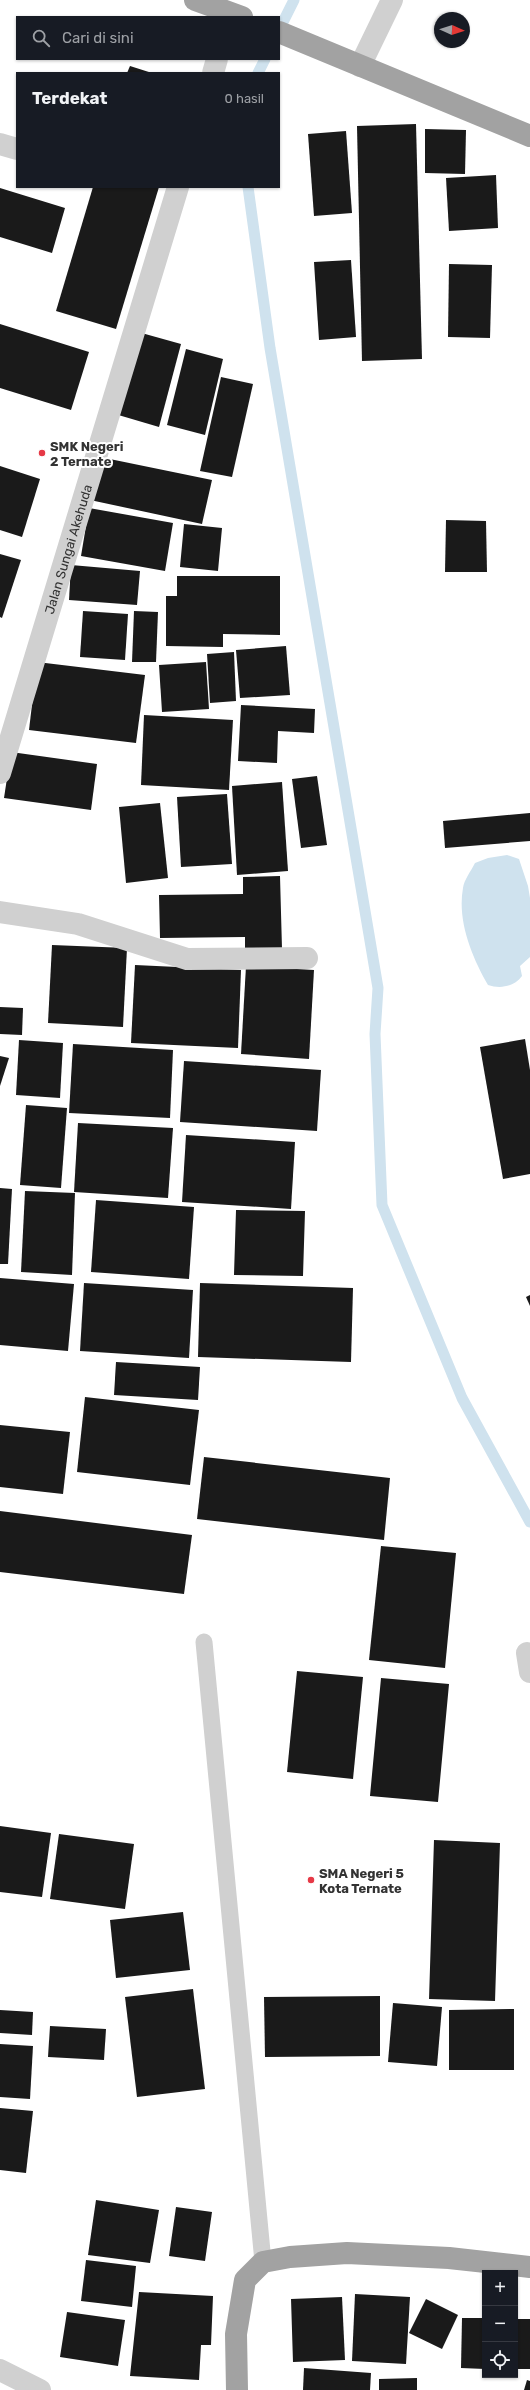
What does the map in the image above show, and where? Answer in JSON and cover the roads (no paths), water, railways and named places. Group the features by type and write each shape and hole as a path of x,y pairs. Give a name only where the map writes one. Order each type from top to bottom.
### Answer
{"highway":[{"path":"195,0 234,15"},
{"path":"280,32 530,136"},
{"path":"237,2390 236,2334 245,2280 263,2262 290,2257 347,2253 449,2258 530,2267"}],"street":[{"path":"351,62 392,0"},
{"path":"213,72 217,60"},
{"path":"0,144 16,149"},
{"name":"Jalan Sungai Akehuda","path":"0,773 178,188"},
{"path":"0,912 78,924 187,960 307,958"},
{"path":"0,2370 40,2390"}],"lane":[{"path":"204,1642 263,2262"}],"water":[{"path":"507,855 519,859 528,886 530,898 530,957 520,966 522,976 519,980 511,985 497,987 488,985 471,951 464,926 462,900 465,882 475,863 488,858"}],"waterway":[{"path":"280,28 294,0"},
{"path":"258,72 264,60"},
{"path":"248,188 270,348 378,988 375,1034 382,1205 462,1398 530,1522"}],"place":[{"name":"SMK Negeri 2 Ternate","path":"42,453"},
{"name":"SMA Negeri 5 Kota Ternate","path":"311,1880"}]}
